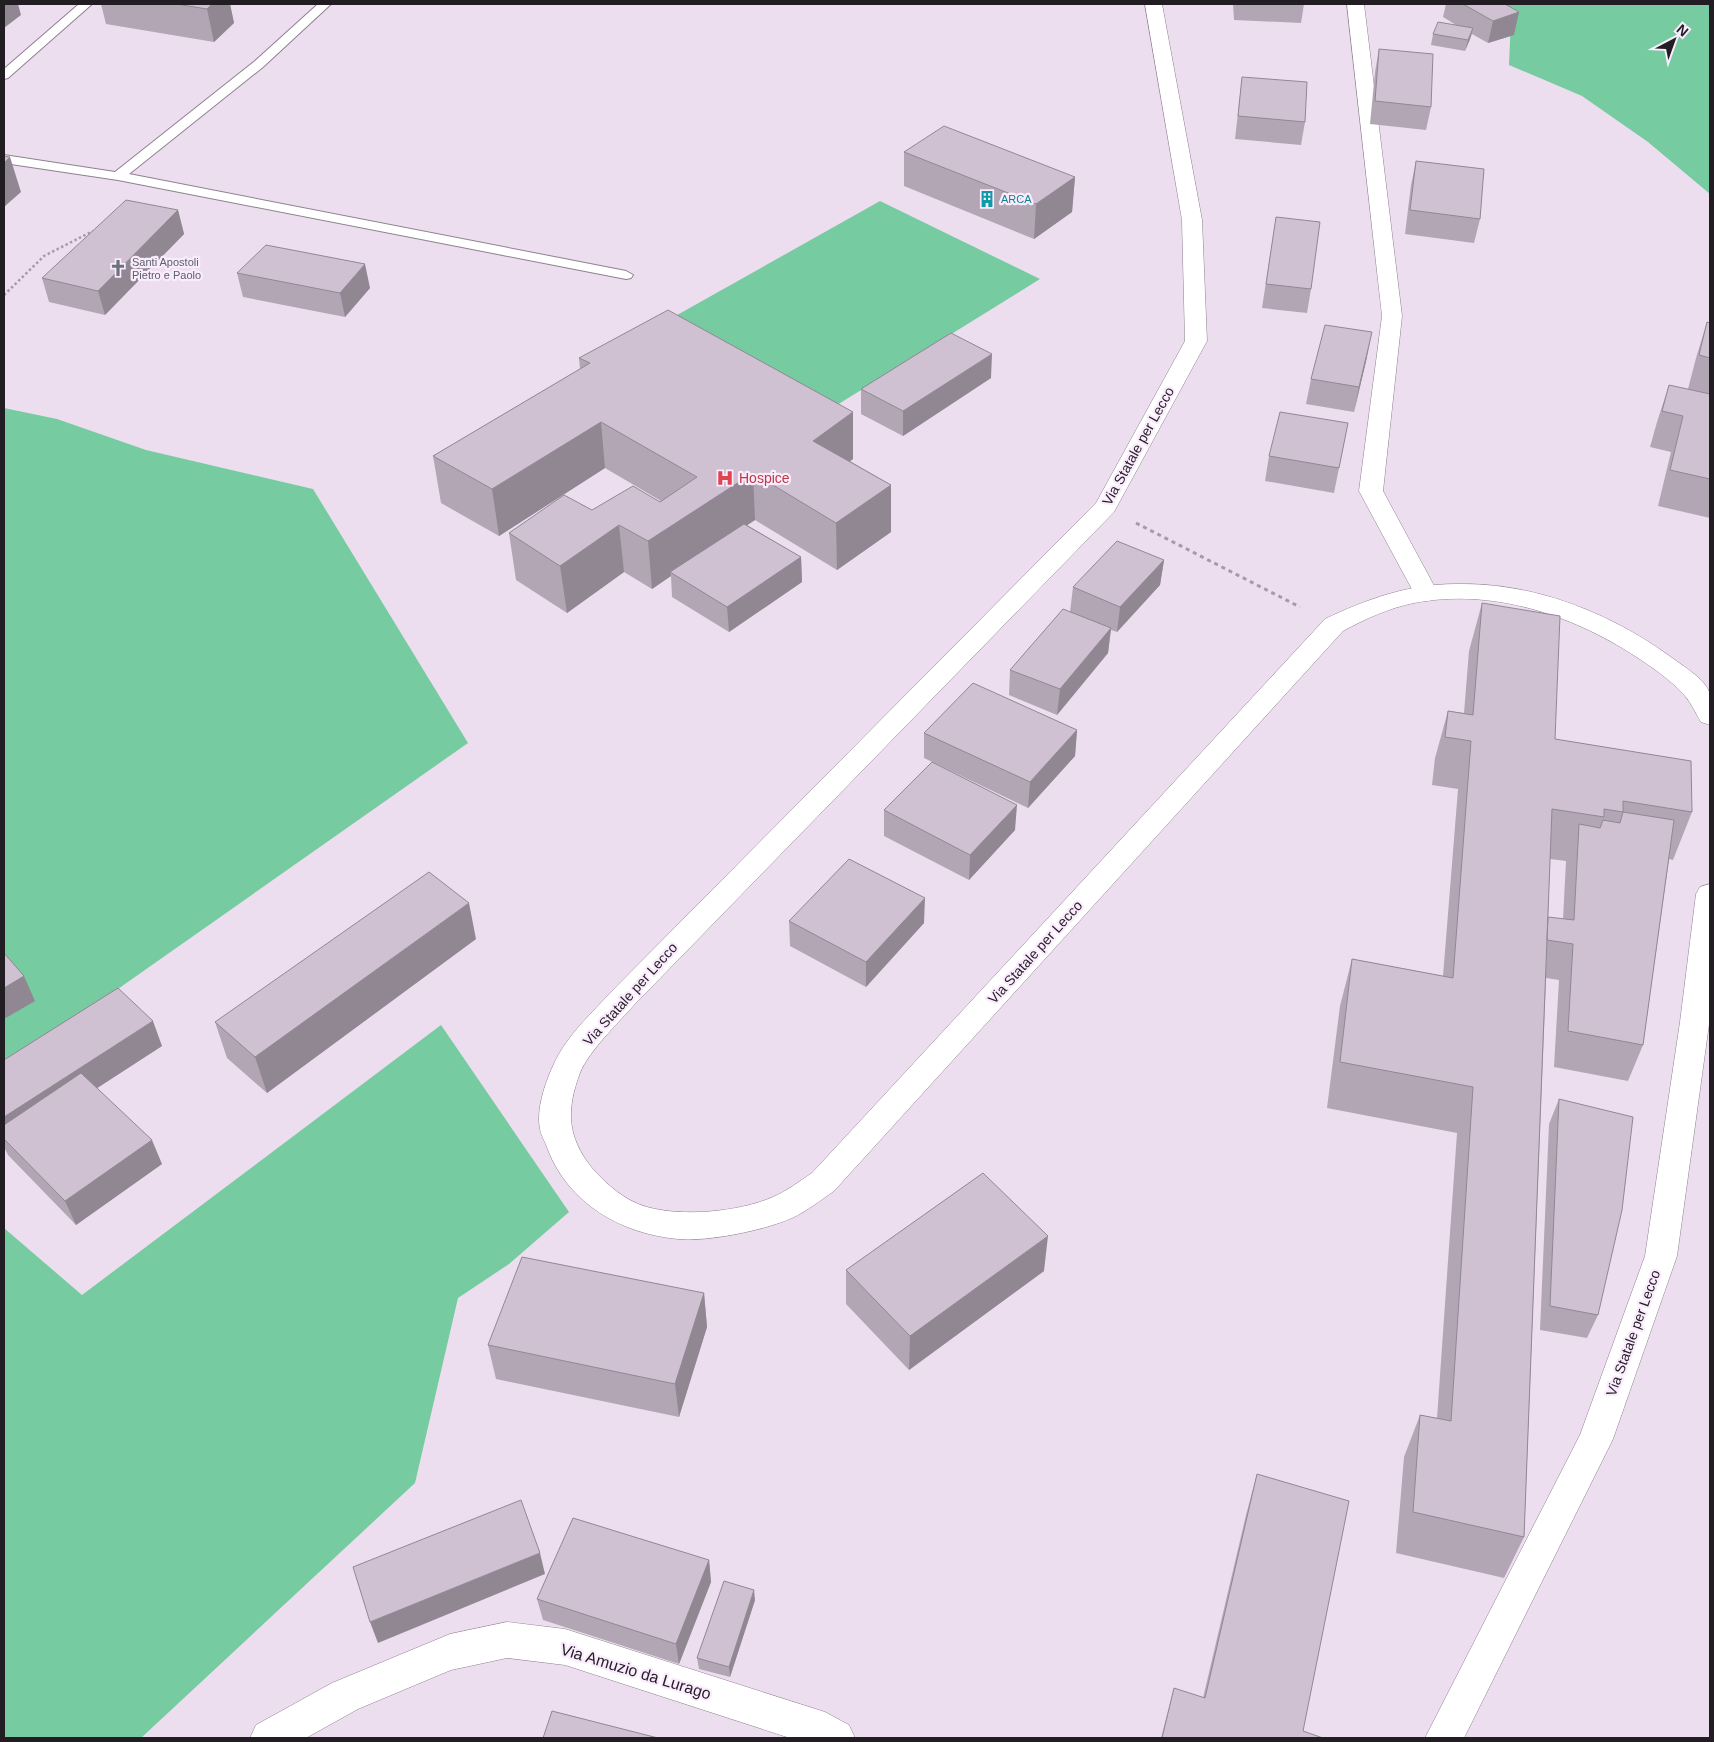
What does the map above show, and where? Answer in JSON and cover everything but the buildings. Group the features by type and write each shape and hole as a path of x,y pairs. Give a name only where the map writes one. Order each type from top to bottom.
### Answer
{"main road":[{"name":"Via Statale per Lecco","path":"1153,4 1192,220 1196,342 1106,507 672,948 592,1033 567,1067 557,1100 555,1128 568,1162 596,1195 639,1219 679,1226 731,1222 782,1208 823,1182 1334,625 1379,603 1426,593 1470,592 1516,596 1569,611 1623,635 1667,666 1694,690 1710,716"},
{"path":"1355,4 1392,316 1371,491 1426,593"},
{"name":"Via Statale per Lecco","path":"1444,1738 1596,1439 1661,1256 1695,1022 1710,894"},
{"name":"Via Amuzio da Lurago","path":"269,1738 345,1696 450,1652 507,1640 565,1647 825,1731 836,1738"}],"lane":[{"path":"4,75 86,4"},
{"path":"118,176 258,64 325,4"},
{"path":"4,159 118,176 626,275"}],"path":[{"path":"4,295 44,256 94,231"},
{"path":"1106,507 1334,625"}],"green space":[{"path":"1485,4 1710,4 1710,194 1648,142 1582,96 1509,65 1511,18"},
{"path":"880,201 1040,279 816,418 654,328"},
{"path":"4,408 57,419 146,450 313,489 468,743 4,1069"},
{"path":"441,1025 569,1212 509,1264 458,1298 415,1483 141,1738 4,1738 4,1228 82,1295"}],"place":[{"name":"ARCA","path":"987,199"},
{"name":"Santi Apostoli Pietro e Paolo","path":"118,268"},
{"name":"Hospice","path":"725,478"}]}
